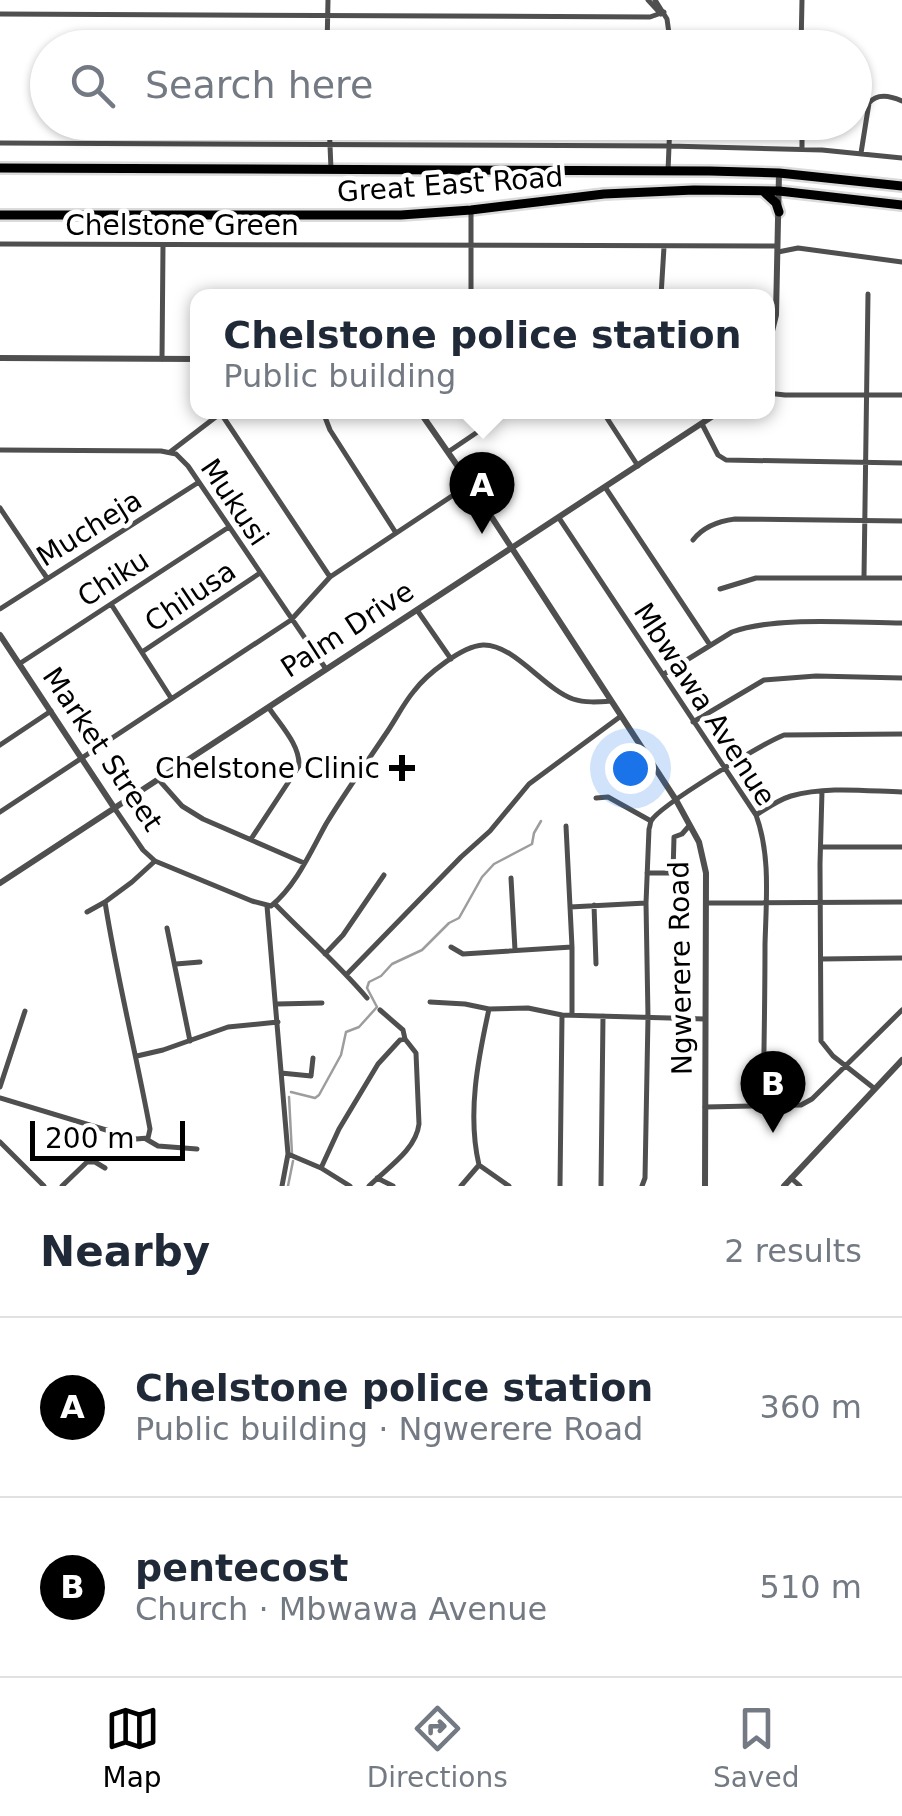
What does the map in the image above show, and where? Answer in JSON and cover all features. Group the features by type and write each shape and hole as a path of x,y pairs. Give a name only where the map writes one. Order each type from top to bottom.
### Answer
{"main road":[{"name":"Great East Road","path":"0,168 779,173 902,186"},
{"name":"Great East Road","path":"0,215 383,216 645,192 763,191 902,204"},
{"path":"763,191 779,212"},
{"path":"779,212 795,193"}],"street":[{"path":"328,0 328,30"},
{"path":"651,0 664,15 667,30"},
{"path":"802,0 802,30"},
{"path":"0,14 664,15"},
{"path":"872,101 878,96 902,101"},
{"path":"330,140 331,169"},
{"path":"668,171 669,140"},
{"path":"802,140 802,149"},
{"path":"860,153 862,140"},
{"path":"0,143 669,146 802,149 902,158"},
{"path":"775,320 779,173"},
{"path":"471,210 471,289"},
{"name":"Chelstone Green","path":"0,244 798,248 902,262"},
{"path":"162,359 163,245"},
{"path":"662,289 664,246"},
{"path":"864,577 868,294"},
{"path":"0,358 190,358"},
{"path":"775,393 902,396"},
{"path":"170,452 211,419"},
{"path":"225,419 330,577"},
{"path":"326,419 396,533"},
{"name":"Ngwerere Road","path":"425,419 676,800 691,824 704,859 705,1186"},
{"path":"448,452 497,419"},
{"path":"608,419 638,466"},
{"name":"Palm Drive","path":"0,883 709,419"},
{"path":"702,424 718,454 726,460 902,463"},
{"name":"Mukusi","path":"0,450 170,452 188,466 326,670"},
{"name":"Mucheja","path":"0,609 199,482"},
{"path":"0,812 291,620 330,577 470,484"},
{"path":"604,487 710,644"},
{"path":"0,508 47,578"},
{"name":"Mbwawa Avenue","path":"559,518 756,815 766,846 763,1108"},
{"path":"693,540 716,523 735,519 902,521"},
{"name":"Chiku","path":"19,664 229,526"},
{"name":"Chilusa","path":"142,652 260,573"},
{"path":"720,589 756,578 902,578"},
{"path":"110,604 171,698"},
{"path":"416,610 451,659"},
{"path":"664,674 732,632 760,624 902,623"},
{"name":"Market Street","path":"0,635 143,850 155,861 267,906"},
{"path":"282,1186 288,1154 267,906 275,904 304,863 413,692 451,659 476,646 493,646 569,698 611,702"},
{"path":"693,722 764,680 778,677 902,678"},
{"path":"251,839 299,766 296,748 269,708"},
{"path":"0,745 52,711"},
{"path":"348,974 490,831 530,784 621,716"},
{"path":"646,1186 646,903 651,821 676,800 784,735 902,734"},
{"path":"158,780 182,806 226,830 304,863"},
{"path":"822,791 821,1041 874,1089"},
{"path":"756,815 786,798 822,791 902,792"},
{"path":"596,798 608,797 651,821"},
{"path":"648,873 674,873 674,837 691,824"},
{"path":"566,826 572,1015"},
{"path":"822,847 902,847"},
{"path":"86,912 105,902 155,861"},
{"path":"325,954 362,910 384,875"},
{"path":"511,878 516,950"},
{"path":"105,902 150,1130 146,1139"},
{"path":"706,903 902,902"},
{"path":"570,907 646,903"},
{"path":"275,904 348,974 367,998"},
{"path":"594,905 596,964"},
{"path":"166,928 190,1041"},
{"path":"450,947 462,954 572,947"},
{"path":"821,959 902,958"},
{"path":"176,964 200,962"},
{"path":"430,1002 528,1008 562,1015 705,1020"},
{"path":"276,1004 322,1003"},
{"path":"490,1008 472,1108 473,1131 479,1164 509,1186"},
{"path":"369,1186 418,1134 416,1053 405,1039 404,1030 380,1010"},
{"path":"705,1108 801,1106 848,1066 902,1010"},
{"path":"0,1087 25,1012"},
{"path":"560,1186 562,1015"},
{"path":"601,1186 603,1016"},
{"path":"136,1056 237,1025 278,1022"},
{"path":"321,1168 378,1064 405,1039"},
{"path":"282,1073 310,1076 313,1058"},
{"path":"784,1186 902,1060"},
{"path":"894,1068 902,1075"},
{"path":"0,1098 146,1139 158,1146 197,1150"},
{"path":"0,1142 44,1186"},
{"path":"288,1154 350,1186"},
{"path":"62,1186 87,1162 104,1168"},
{"path":"461,1186 479,1164"},
{"path":"376,1178 392,1186"},
{"path":"791,1178 800,1186"}],"waterway":[{"path":"291,1092 315,1098 319,1095 341,1055 346,1032 359,1027 377,1007 367,988 369,982 392,964 422,950 459,918 482,877 494,864 532,844 541,821"},
{"path":"289,1097 292,1154"},
{"path":"288,1186 293,1161"}],"place":[{"name":"Chelstone police station","path":"482,534"},
{"name":"Chelstone Clinic","path":"402,768"},
{"name":"pentecost","path":"773,1133"}]}
